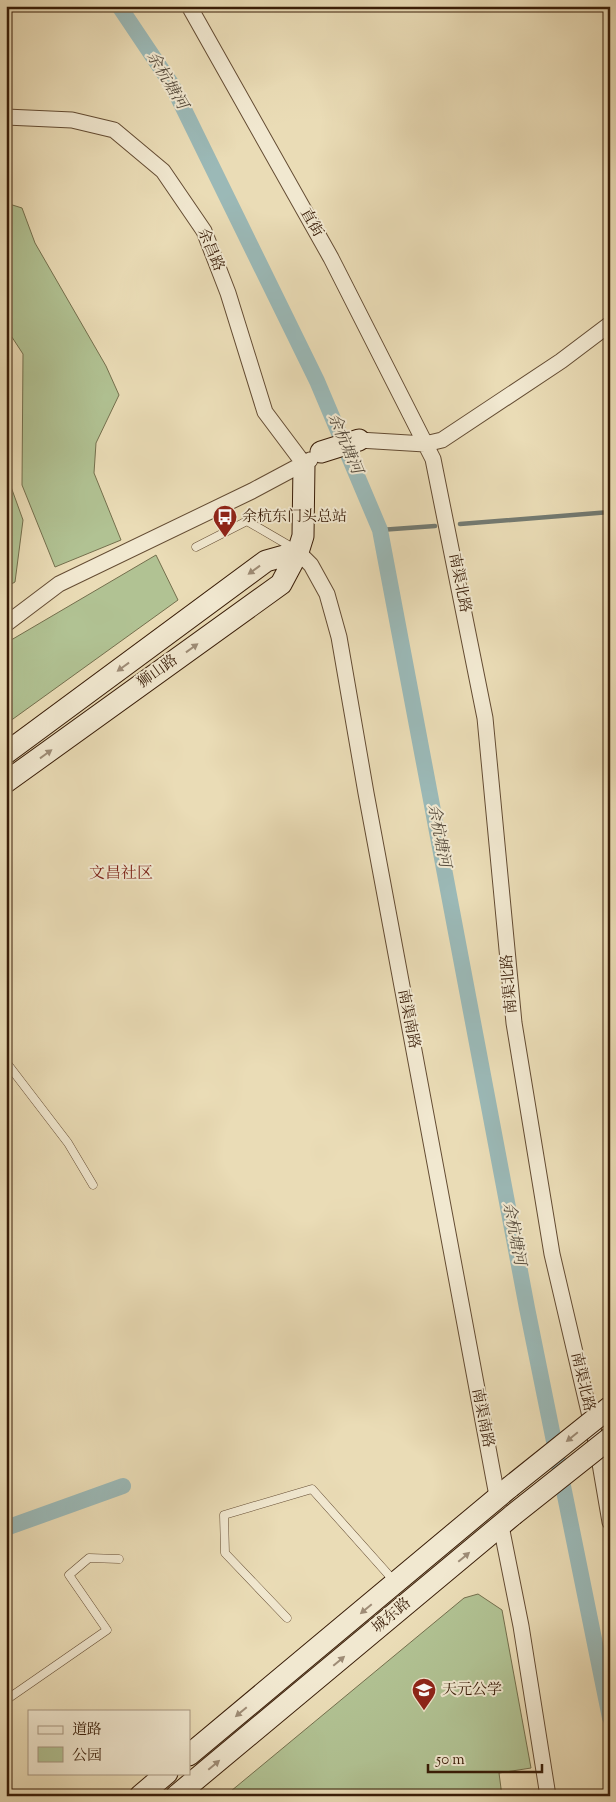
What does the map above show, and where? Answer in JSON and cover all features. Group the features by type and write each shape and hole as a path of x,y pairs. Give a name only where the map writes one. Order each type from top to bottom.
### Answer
{"street":[{"name":"直街","path":"189,6 331,258 425,444"},
{"name":"余昌路","path":"6,117 72,120 114,130 163,171 204,231 228,293 265,412 312,458"},
{"path":"6,624 59,584 312,458 359,440 425,444 442,440 561,361 610,324"},
{"name":"南渠北路","path":"425,444 434,459 485,718 514,1023 552,1254 597,1446 610,1522"},
{"name":"狮山路","path":"6,782 281,584 298,552 302,536 312,458"},
{"name":"狮山路","path":"6,753 266,561 298,552"},
{"name":"南渠南路","path":"298,552 311,565 328,594 337,630 367,803 503,1491"},
{"name":"城东路","path":"190,1754 396,1583 503,1491 610,1407"},
{"name":"城东路","path":"176,1796 507,1521 610,1438"},
{"path":"507,1521 521,1626 548,1796"},
{"path":"140,1796 166,1774"}],"lane":[{"path":"196,548 247,521 282,540 298,552"},
{"path":"6,1062 68,1143 94,1185"},
{"path":"287,1618 225,1553 224,1515 312,1489 396,1583"},
{"path":"6,1700 106,1630 69,1575 88,1558 119,1560"}],"green space":[{"path":"6,203 22,208 35,243 106,366 119,395 96,443 94,473 121,540 55,567 22,485 23,354 6,328"},
{"path":"6,473 23,520 15,582 6,587"},
{"path":"156,555 178,600 6,724 6,643"},
{"name":"天元公学","path":"478,1594 502,1610 531,1768 499,1773 502,1796 225,1796 464,1598"}],"waterway":[{"name":"余杭塘河","path":"119,6 172,85 317,381 380,530 527,1308 610,1718"},
{"path":"460,524 610,512"},
{"path":"380,530 435,526"},
{"path":"6,1528 123,1486"}],"place":[{"name":"余杭东门头总站","path":"225,538"},
{"name":"天元公学","path":"424,1711"}],"district":[{"name":"文昌社区","path":"121,874"}]}
